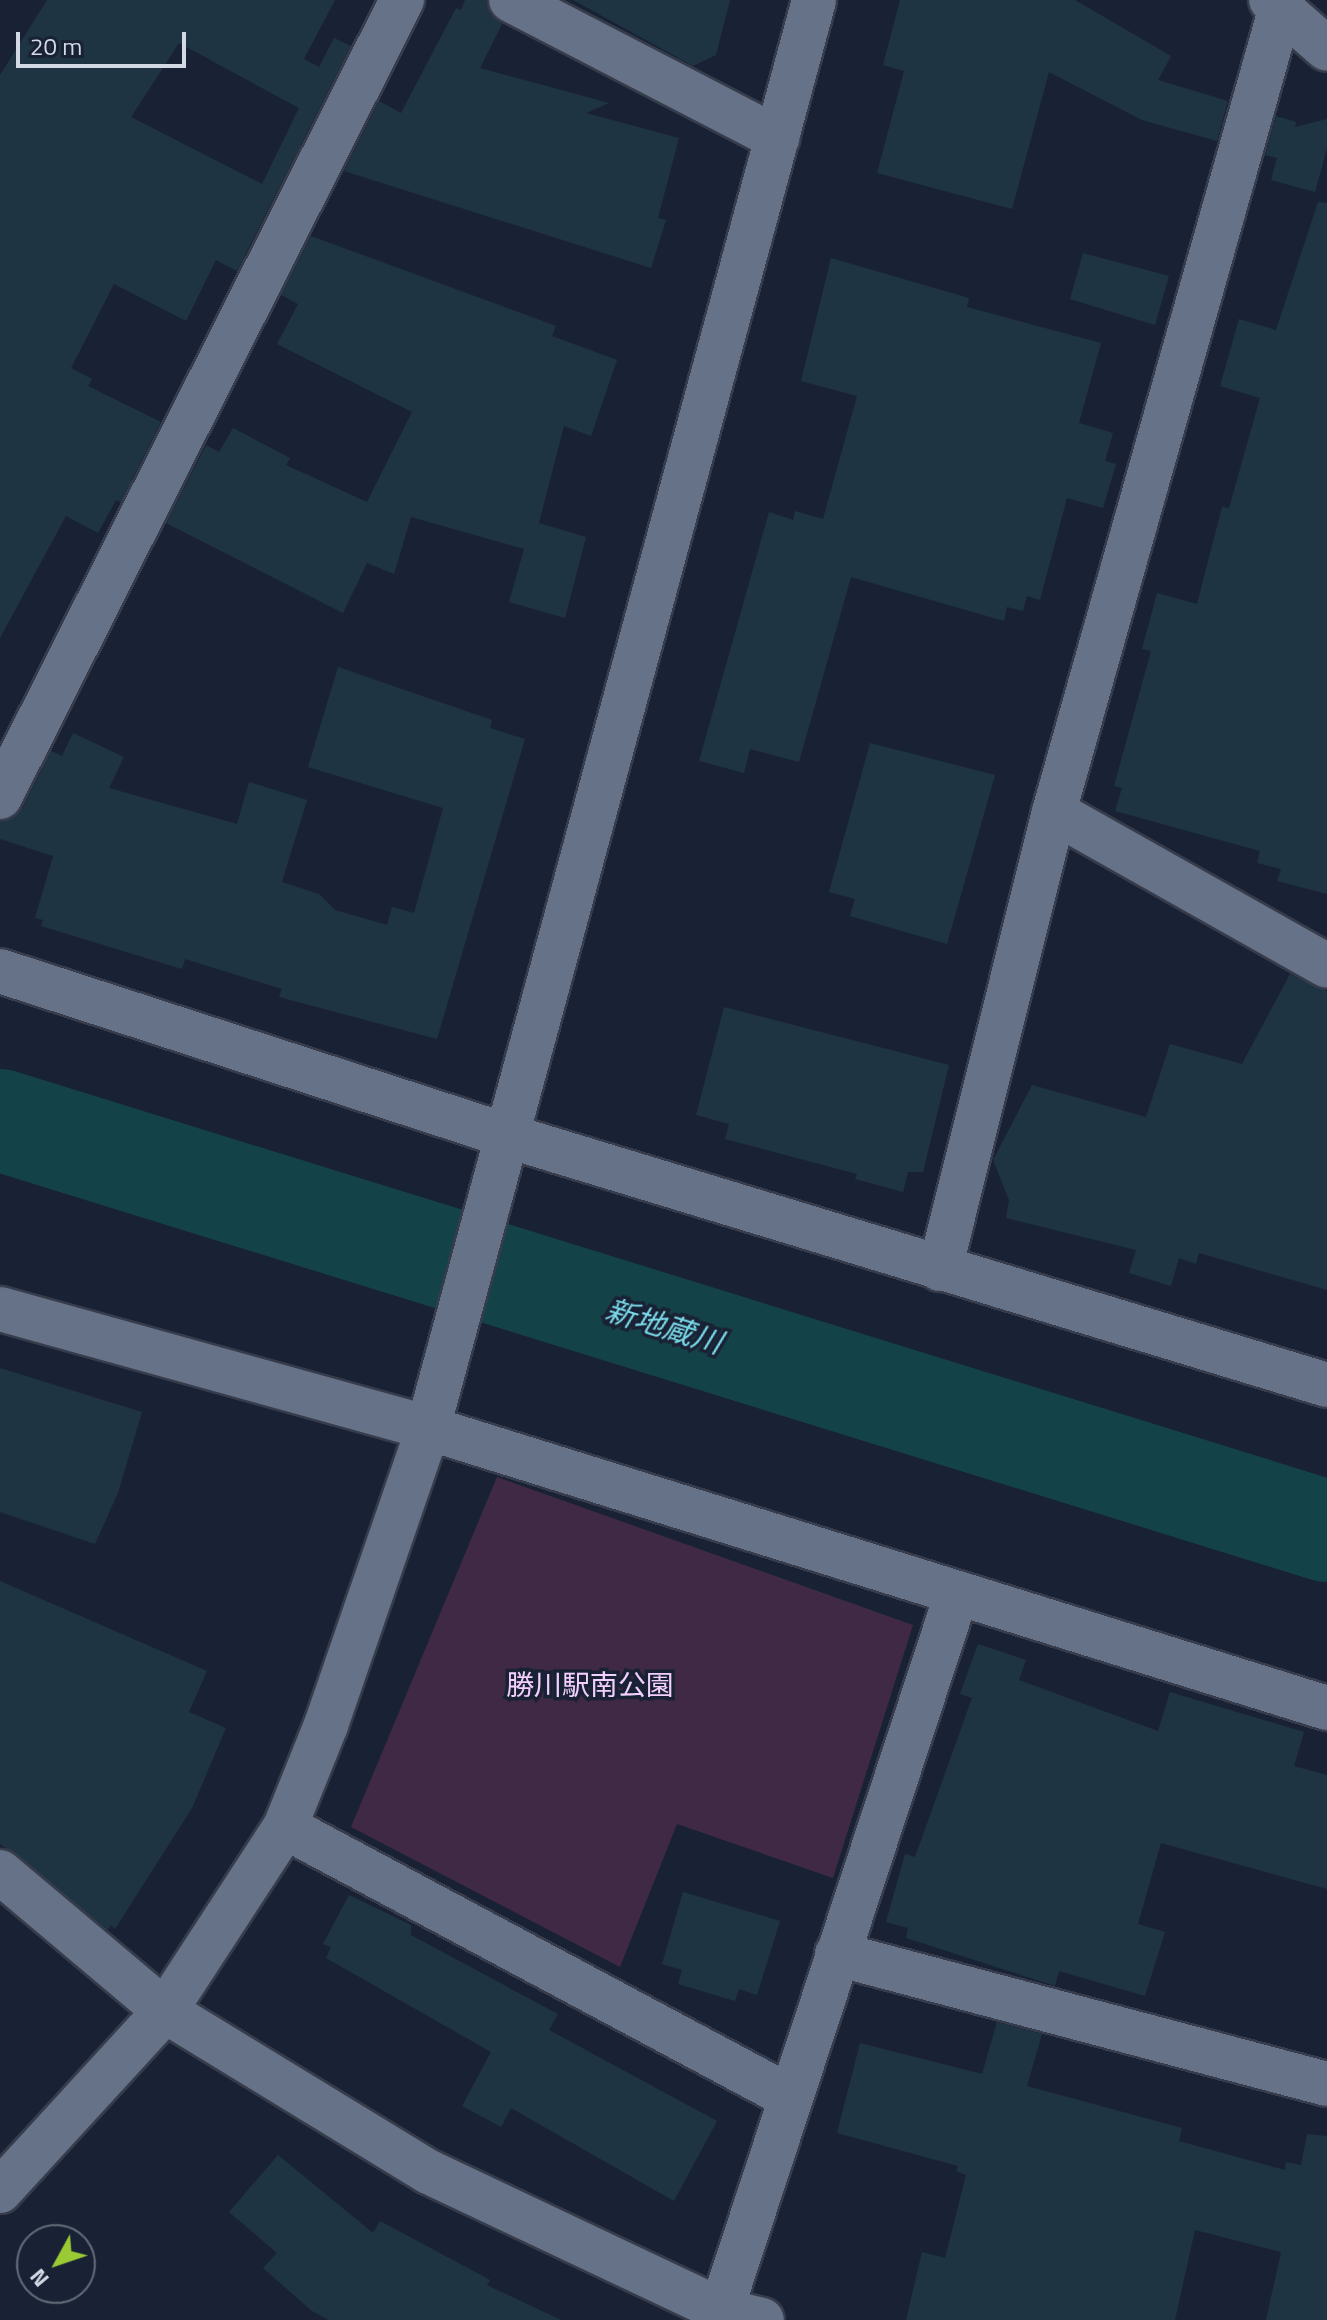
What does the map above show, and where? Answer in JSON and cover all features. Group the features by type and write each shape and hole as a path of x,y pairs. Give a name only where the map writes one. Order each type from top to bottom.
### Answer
{"street":[{"path":"0,797 402,0"},
{"path":"511,0 777,138"},
{"path":"0,2191 165,2011 285,1827 326,1725 429,1425 814,0"},
{"path":"940,1269 1054,812 1278,2 1327,49"},
{"path":"1054,812 1327,966"},
{"path":"0,971 507,1138 1327,1385"},
{"path":"0,1309 429,1425 956,1596 1327,1708"},
{"path":"0,1872 165,2011 429,2172 734,2317 790,2097 956,1596"},
{"path":"285,1827 790,2097"},
{"path":"837,1954 1327,2084"}],"green space":[{"name":"勝川駅南公園","path":"497,1477 913,1625 833,1878 677,1824 620,1967 351,1827"}],"building":[{"path":"47,0 335,0 304,59 319,67 334,38 351,46 237,271 216,260 186,321 114,284 71,368 92,379 88,386 161,422 121,502 116,500 98,533 66,516 0,638 0,75","holes":["179,43 299,108 262,184 131,117"]},
{"path":"465,0 486,0 490,14 502,24 480,68 609,103 586,113 679,138 658,218 666,220 651,268 344,171 379,101 401,113 456,8 461,10"},
{"path":"573,0 730,0 716,55 693,66"},
{"path":"900,0 1075,0 1171,56 1158,80 1228,101 1217,141 1142,120 1049,72 1012,209 877,173 904,71 883,65"},
{"path":"1276,116 1296,122 1295,127 1327,119 1327,148 1315,192 1271,180 1277,158 1265,155"},
{"path":"1318,202 1327,203 1327,894 1277,881 1281,869 1257,863 1260,851 1115,811 1122,788 1114,786 1151,651 1142,649 1157,593 1197,604 1222,507 1229,508 1260,398 1220,386 1239,319 1276,330"},
{"path":"311,236 556,326 552,336 617,360 591,436 564,426 539,523 586,537 565,618 509,602 524,549 411,517 394,574 367,563 343,613 166,523 206,445 219,452 233,428 290,458 286,465 367,502 412,412 277,344 298,304 281,295"},
{"path":"1083,253 1169,276 1155,325 1070,299"},
{"path":"831,258 969,298 967,307 1101,343 1079,423 1113,433 1105,461 1116,464 1103,508 1067,498 1040,600 1027,596 1023,611 1007,607 1004,621 851,577 799,762 750,749 744,773 699,761 769,512 793,520 795,511 823,519 857,396 801,381"},
{"path":"338,667 492,720 490,728 525,739 437,1039 279,997 282,989 185,959 182,969 41,926 43,920 35,918 53,856 0,839 0,822 22,809 51,751 62,756 73,733 124,757 109,788 237,824 249,782 307,800 282,882 319,894 335,910 387,925 392,907 414,913 443,808 308,767"},
{"path":"870,743 995,775 947,944 850,916 855,899 829,892"},
{"path":"1290,974 1327,991 1327,1290 1199,1253 1196,1264 1179,1258 1171,1286 1129,1273 1136,1250 1006,1218 1009,1200 993,1160 1032,1085 1146,1117 1170,1044 1242,1064"},
{"path":"724,1007 949,1065 923,1172 908,1172 903,1192 855,1179 857,1174 725,1139 729,1124 696,1115"},
{"path":"0,1368 142,1412 118,1493 95,1544 0,1512"},
{"path":"0,1581 207,1671 189,1712 226,1728 192,1808 115,1929 111,1925 108,1930 0,1844"},
{"path":"978,1644 1026,1660 1019,1680 1158,1731 1170,1692 1304,1732 1294,1766 1327,1775 1327,1889 1161,1843 1138,1924 1165,1932 1145,1996 1059,1971 1055,1986 906,1938 908,1928 886,1922 905,1854 915,1857 972,1698 960,1694"},
{"path":"683,1892 780,1921 757,1995 739,1989 735,2001 678,1984 682,1970 662,1964"},
{"path":"349,1895 411,1925 411,1935 558,2014 549,2030 717,2121 674,2201 511,2108 501,2127 462,2106 491,2052 326,1958 331,1947 323,1944"},
{"path":"997,2022 1042,2034 1027,2086 1182,2128 1179,2141 1285,2170 1286,2162 1301,2165 1307,2134 1327,2136 1327,2320 1266,2320 1281,2252 1195,2230 1175,2320 906,2320 922,2252 945,2258 966,2175 956,2171 958,2166 837,2133 860,2043 982,2074"},
{"path":"278,2155 373,2233 380,2221 490,2280 487,2285 561,2320 329,2320 312,2311 263,2268 277,2253 229,2212"}],"waterway":[{"name":"新地蔵川","path":"0,1120 1327,1531"}]}
